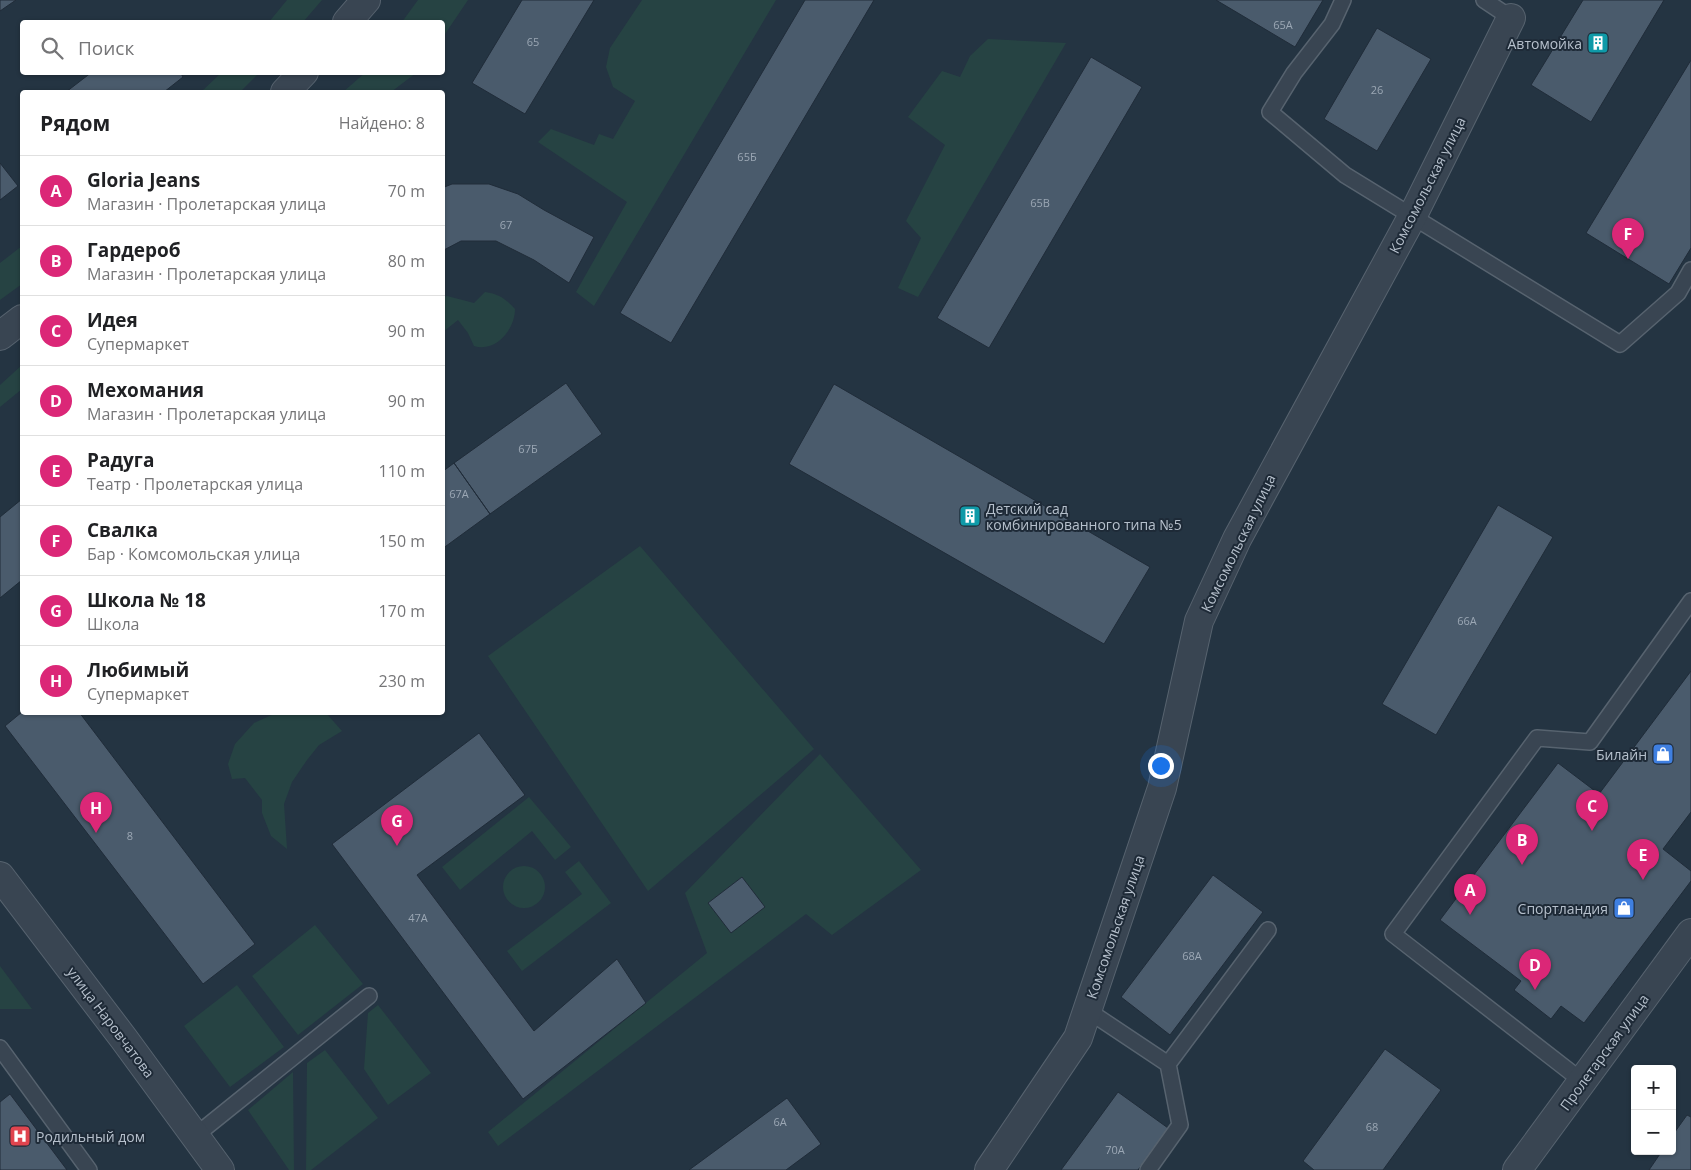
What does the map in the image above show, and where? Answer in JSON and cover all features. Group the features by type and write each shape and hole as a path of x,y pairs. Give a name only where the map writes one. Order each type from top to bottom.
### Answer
{"street":[{"path":"349,20 366,0"},
{"name":"Комсомольская улица","path":"989,1170 1078,1038 1162,788 1200,621 1236,539 1412,217 1511,18"},
{"path":"287,90 301,75"},
{"path":"0,336 20,321"},
{"name":"улица Наровчатова","path":"0,876 124,1039 220,1170"},
{"name":"Пролетарская улица","path":"1517,1170 1691,933"}],"lane":[{"path":"1343,0 1332,24 1294,73 1270,112 1345,175 1620,344 1678,293 1691,270"},
{"path":"1484,0 1511,18"},
{"path":"1582,1081 1393,934 1537,738 1590,742 1691,601"},
{"path":"1168,1064 1268,930"},
{"path":"195,1136 369,996"},
{"path":"1087,1010 1168,1064 1180,1125 1148,1170"},
{"path":"0,1048 89,1170"}],"green space":[{"path":"287,0 322,0 305,20 271,20"},
{"path":"418,0 468,0 445,34 445,20 403,20"},
{"path":"642,0 776,0 594,306 576,292 627,202 538,142 551,129 594,145 599,134 613,139 635,101 613,87 606,67 610,48"},
{"path":"988,39 1066,43 918,297 898,288 921,238 906,221 945,145 908,117 942,71 960,77 970,56"},
{"path":"219,75 257,75 242,90 203,90"},
{"path":"363,75 413,75 394,90 345,90"},
{"path":"20,248 20,285 0,300 0,263"},
{"path":"485,292 502,297 515,309 512,325 508,332 496,343 482,347 474,346 468,333 458,320 445,330 445,296 474,303"},
{"path":"20,367 20,391 0,407 0,385"},
{"path":"640,546 814,749 648,891 488,656"},
{"path":"272,715 328,715 342,731 319,745 292,782 284,804 287,849 271,836 262,813 262,800 245,778 232,779 228,764 235,744 254,723"},
{"path":"820,754 921,870 832,935 806,914 498,1146 488,1132 707,953 685,893"},
{"path":"529,797 571,847 555,860 532,831 460,890 442,867"},
{"path":"579,861 611,903 522,971 507,951 582,894 565,872"},
{"path":"528,866 536,869 542,875 545,887 542,899 536,905 520,908 512,905 506,899 503,883 506,875 512,869"},
{"path":"315,925 363,984 298,1035 252,976"},
{"path":"0,966 32,1009 0,1009"},
{"path":"237,985 284,1047 230,1087 184,1026"},
{"path":"378,1005 431,1073 388,1105 364,1069 368,1013"},
{"path":"325,1050 378,1118 311,1170 306,1170 307,1063"},
{"path":"293,1072 294,1170 289,1170 248,1110"}],"building":[{"path":"0,0 16,0 0,11"},
{"path":"522,0 594,0 525,114 472,83"},
{"path":"805,0 874,0 671,343 620,313"},
{"path":"1216,0 1323,0 1295,47"},
{"name":"Автомойка","path":"1583,0 1664,0 1591,122 1531,85"},
{"path":"1377,28 1431,59 1377,151 1324,119"},
{"path":"1091,57 1142,87 989,348 937,318"},
{"path":"1691,60 1691,248 1669,284 1586,233"},
{"path":"88,75 182,75 183,77 167,90 69,90"},
{"path":"0,163 18,186 0,200"},
{"path":"452,184 489,184 518,194 594,237 569,283 534,260 496,241 461,241 445,249 445,187"},
{"path":"566,383 602,434 490,514 454,463"},
{"name":"Детский сад комбинированного типа №5","path":"834,384 1150,567 1104,644 789,464"},
{"path":"454,463 490,514 445,547 445,470"},
{"path":"20,501 20,582 0,598 0,517"},
{"path":"1498,505 1553,537 1436,735 1382,704"},
{"path":"1691,671 1691,812 1663,849 1691,871 1691,881 1584,1023 1561,1006 1551,1019 1514,990 1521,981 1440,920 1558,763 1599,794"},
{"path":"20,714 81,715 255,944 203,984 5,726"},
{"path":"479,733 525,795 417,875 534,1031 617,959 646,1003 523,1099 332,844"},
{"path":"1213,875 1263,912 1170,1035 1121,997"},
{"path":"742,877 765,907 731,933 708,903"},
{"path":"1385,1049 1441,1090 1383,1170 1314,1170 1303,1161"},
{"path":"1118,1092 1168,1128 1138,1170 1061,1170"},
{"name":"Родильный дом","path":"10,1094 67,1170 0,1170 0,1102"},
{"path":"787,1098 821,1144 786,1170 689,1170"},
{"path":"1687,1115 1691,1117 1691,1170 1649,1170 1659,1155 1676,1155 1676,1130"}],"place":[{"name":"Автомойка","path":"1598,43"},
{"name":"Свалка","path":"1628,259"},
{"name":"Детский сад комбинированного типа №5","path":"970,516"},
{"name":"Билайн","path":"1663,754"},
{"name":"Идея","path":"1592,831"},
{"name":"Любимый","path":"96,833"},
{"name":"Школа № 18","path":"397,846"},
{"name":"Гардероб","path":"1522,865"},
{"name":"Радуга","path":"1643,880"},
{"name":"Спортландия","path":"1624,908"},
{"name":"Gloria Jeans","path":"1470,915"},
{"name":"Мехомания","path":"1535,990"},
{"name":"Родильный дом","path":"20,1136"}]}
